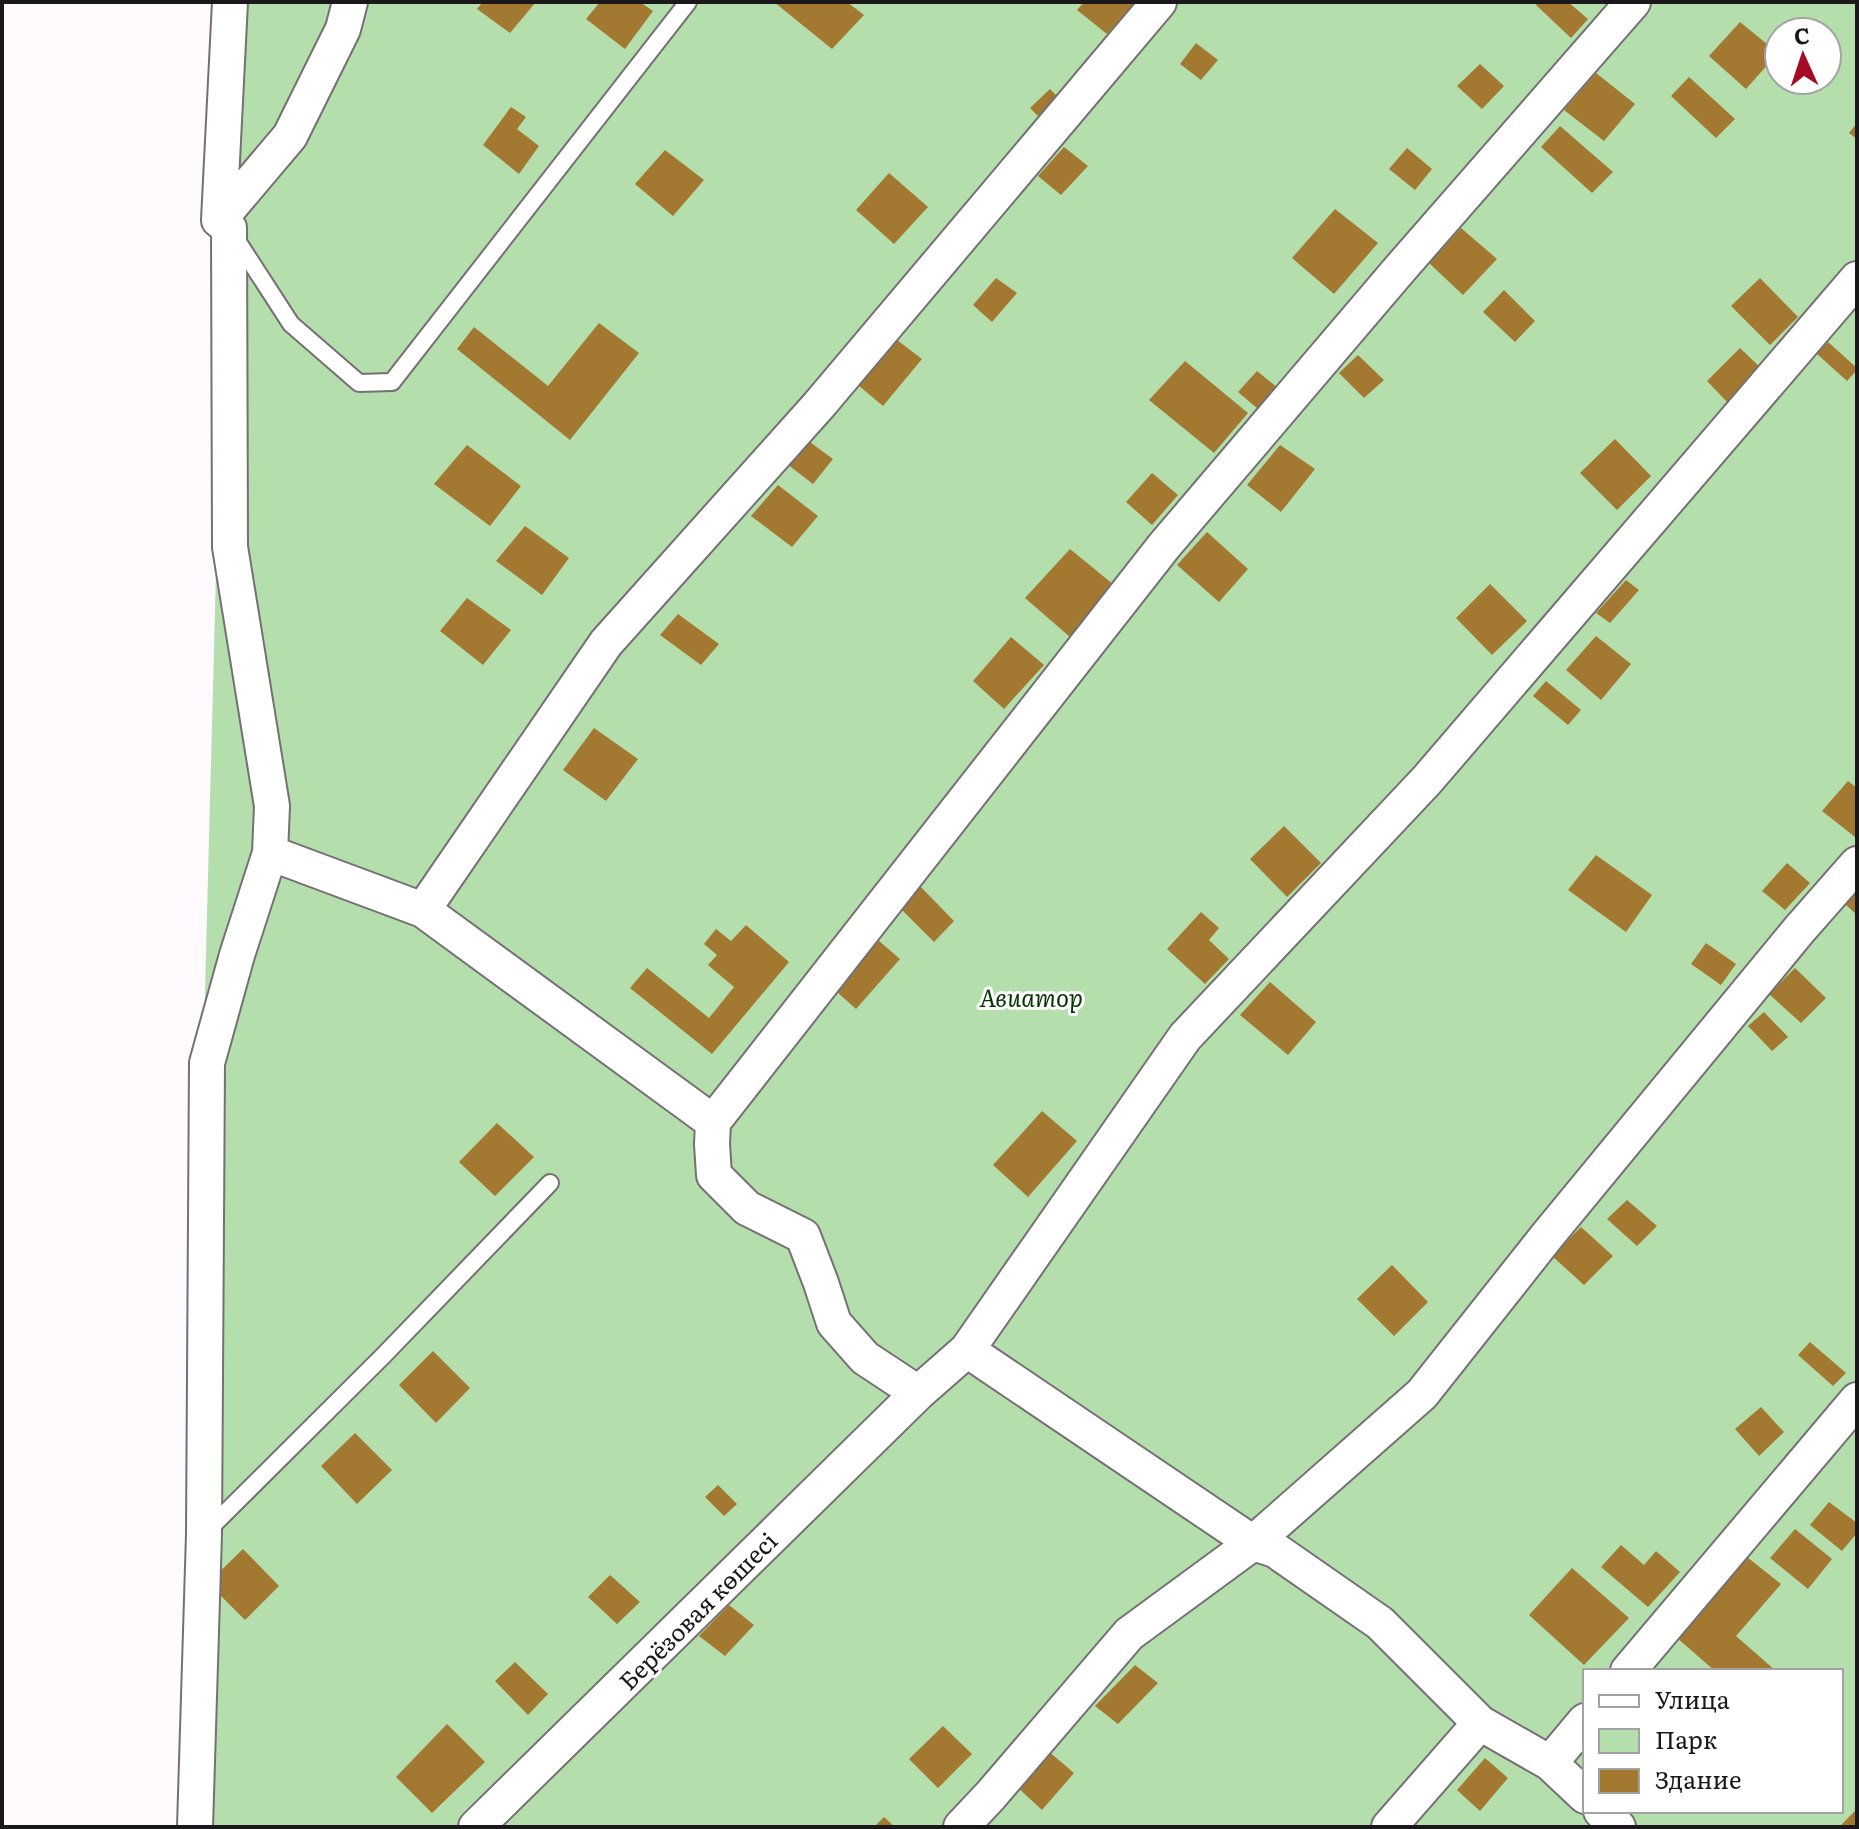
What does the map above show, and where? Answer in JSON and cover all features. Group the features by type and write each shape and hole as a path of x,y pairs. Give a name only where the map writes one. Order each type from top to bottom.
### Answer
{"street":[{"path":"195,1827 204,1534 207,1063 270,853 272,806 230,547 224,224 230,2"},
{"path":"224,224 290,136 343,29 350,2"},
{"path":"423,910 606,643 819,405 1159,2"},
{"path":"918,1393 865,1358 834,1323 803,1236 747,1208 714,1175 713,1122 1164,546 1633,2"},
{"name":"Берёзовая көшесі","path":"476,1827 918,1393 967,1350 1185,1037 1427,780 1857,279"},
{"path":"270,853 423,910 713,1122"},
{"path":"961,1827 1129,1634 1253,1543 1422,1394 1557,1224 1857,864"},
{"path":"967,1350 1253,1543 1275,1550 1380,1623 1480,1723 1550,1763 1583,1794"},
{"path":"1630,1669 1857,1400"},
{"path":"1389,1827 1480,1723"},
{"path":"1550,1763 1583,1723"},
{"path":"1603,1813 1618,1827"}],"lane":[{"path":"224,224 291,324 359,383 392,382 688,2"},
{"path":"204,1534 383,1356 550,1183"}],"green space":[{"name":"Авиатор","path":"231,2 1857,2 1857,1827 183,1827"}],"building":[{"path":"483,2 536,2 510,33 477,9"},
{"path":"600,2 640,2 653,11 625,49 586,19"},
{"path":"774,2 847,2 864,15 832,49"},
{"path":"1084,2 1134,4 1107,34 1077,10"},
{"path":"1538,2 1568,2 1588,19 1571,38 1536,5"},
{"path":"1740,22 1763,41 1763,70 1746,89 1709,56"},
{"path":"1196,43 1218,60 1201,80 1180,64"},
{"path":"1480,64 1504,86 1482,109 1457,86"},
{"path":"1596,73 1635,104 1604,141 1564,110"},
{"path":"1689,77 1735,119 1716,138 1671,96"},
{"path":"1050,89 1065,104 1046,124 1030,108"},
{"path":"511,107 526,117 517,129 539,146 519,174 483,145"},
{"path":"1857,123 1857,139 1849,133"},
{"path":"1560,126 1613,172 1592,193 1541,147"},
{"path":"1064,147 1088,166 1061,195 1038,176"},
{"path":"1407,148 1432,169 1415,190 1389,169"},
{"path":"665,150 704,180 673,216 635,184"},
{"path":"889,173 928,207 894,244 856,210"},
{"path":"1335,209 1378,243 1334,294 1292,258"},
{"path":"1461,228 1497,259 1463,295 1429,263"},
{"path":"996,278 1017,293 992,322 973,305"},
{"path":"1760,278 1798,317 1770,345 1731,306"},
{"path":"1504,290 1535,321 1515,342 1483,312"},
{"path":"599,323 639,353 570,440 457,349 474,327 548,386"},
{"path":"897,340 922,359 883,406 858,385"},
{"path":"1828,342 1857,368 1847,381 1816,353"},
{"path":"1740,348 1763,370 1730,405 1707,381"},
{"path":"1358,355 1384,380 1364,398 1339,373"},
{"path":"1185,361 1248,413 1214,453 1149,400"},
{"path":"1257,371 1278,388 1258,409 1238,392"},
{"path":"1615,439 1651,476 1617,510 1580,473"},
{"path":"807,440 833,459 813,484 787,464"},
{"path":"467,445 521,486 490,526 434,484"},
{"path":"1280,445 1315,469 1281,512 1247,485"},
{"path":"1152,473 1178,495 1152,525 1126,502"},
{"path":"778,485 818,516 792,547 751,516"},
{"path":"525,526 569,558 542,595 496,561"},
{"path":"1207,532 1248,569 1219,602 1177,565"},
{"path":"1070,549 1114,585 1070,637 1025,598"},
{"path":"1626,580 1639,590 1610,623 1596,613"},
{"path":"1490,584 1527,621 1492,655 1456,618"},
{"path":"467,598 511,630 483,665 440,631"},
{"path":"678,614 719,644 701,665 660,635"},
{"path":"1596,636 1631,664 1601,700 1566,670"},
{"path":"1011,637 1044,665 1004,709 973,681"},
{"path":"1546,681 1581,710 1568,725 1533,696"},
{"path":"594,728 638,759 606,801 563,770"},
{"path":"1848,781 1857,788 1855,837 1822,811"},
{"path":"1284,826 1321,863 1287,897 1250,859"},
{"path":"1596,855 1652,895 1626,932 1568,890"},
{"path":"1787,863 1810,883 1785,910 1762,891"},
{"path":"917,883 954,921 934,942 896,904"},
{"path":"1857,892 1857,915 1845,904"},
{"path":"1201,912 1219,928 1209,940 1229,959 1205,984 1167,949"},
{"path":"746,925 789,962 712,1054 630,988 647,968 709,1018 734,987 708,965 717,955 704,944 716,929 731,941"},
{"path":"871,934 900,959 856,1009 827,983"},
{"path":"1706,943 1736,964 1721,985 1691,964"},
{"path":"1795,968 1826,998 1801,1023 1769,994"},
{"path":"1270,982 1316,1022 1288,1055 1240,1015"},
{"path":"1764,1012 1788,1037 1772,1051 1748,1026"},
{"path":"1042,1111 1077,1141 1028,1197 993,1165"},
{"path":"497,1123 534,1157 495,1196 459,1162"},
{"path":"1627,1200 1657,1226 1637,1246 1607,1219"},
{"path":"1581,1227 1613,1256 1584,1285 1552,1256"},
{"path":"1392,1265 1428,1302 1394,1336 1357,1299"},
{"path":"1810,1342 1846,1373 1833,1386 1798,1355"},
{"path":"433,1351 470,1388 436,1423 399,1385"},
{"path":"1761,1407 1784,1432 1759,1456 1735,1429"},
{"path":"355,1433 392,1470 357,1504 321,1466"},
{"path":"718,1485 737,1504 724,1516 705,1497"},
{"path":"1829,1502 1857,1523 1857,1533 1842,1551 1810,1525"},
{"path":"1795,1529 1832,1559 1808,1589 1770,1558"},
{"path":"1621,1545 1644,1565 1656,1551 1680,1572 1648,1607 1601,1567"},
{"path":"243,1549 279,1586 245,1620 208,1583"},
{"path":"1747,1557 1781,1584 1736,1636 1774,1669 1713,1669 1676,1637"},
{"path":"1572,1568 1629,1618 1584,1665 1529,1615"},
{"path":"610,1575 640,1602 617,1624 588,1597"},
{"path":"729,1605 754,1625 725,1656 699,1636"},
{"path":"515,1662 548,1694 528,1715 495,1681"},
{"path":"1135,1665 1158,1683 1118,1724 1095,1706"},
{"path":"447,1724 485,1762 432,1813 396,1777"},
{"path":"943,1726 972,1754 938,1788 909,1759"},
{"path":"1047,1750 1074,1773 1042,1810 1015,1785"},
{"path":"1485,1758 1508,1778 1480,1811 1457,1790"},
{"path":"1855,1811 1857,1827 1839,1827"},
{"path":"884,1817 895,1827 874,1827"}]}
